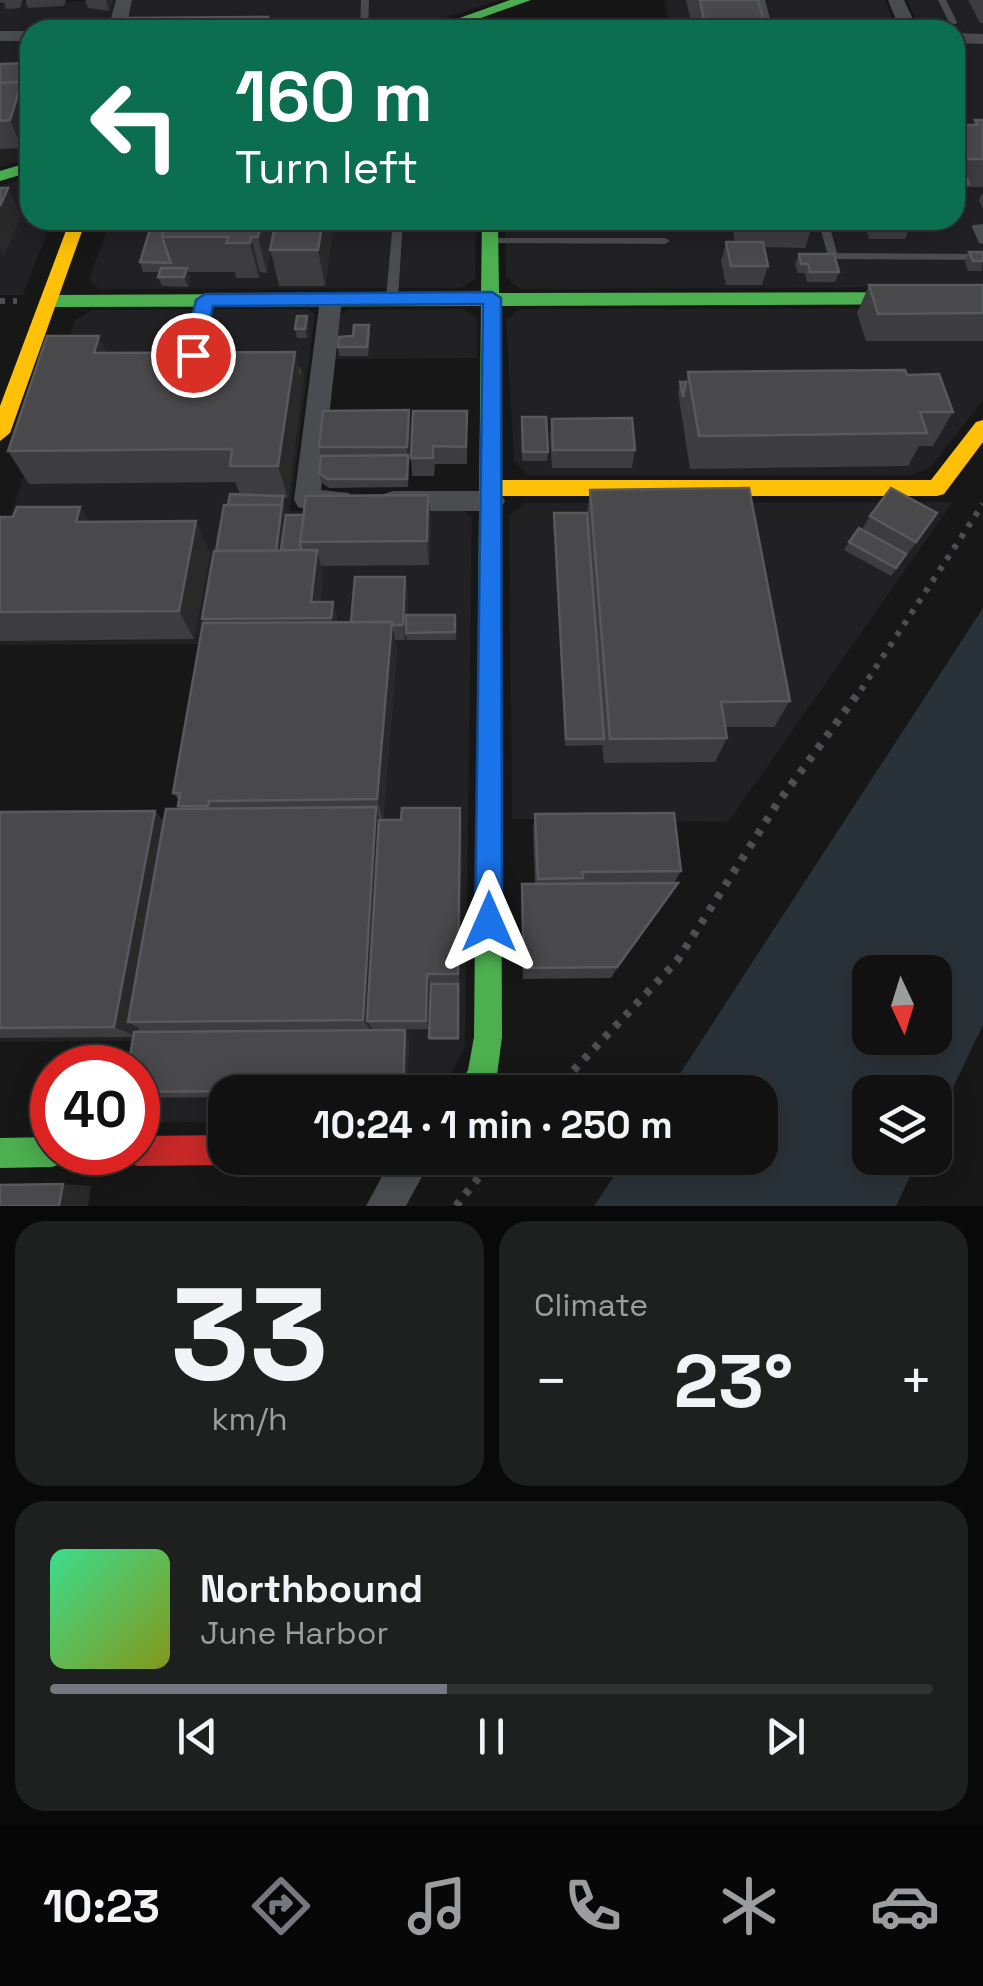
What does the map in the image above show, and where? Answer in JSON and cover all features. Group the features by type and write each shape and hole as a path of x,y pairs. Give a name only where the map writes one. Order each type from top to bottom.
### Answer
{"street":[{"path":"488,20 524,0"},
{"path":"0,433 37,356 48,301 74,230"},
{"path":"482,1075 488,1038 490,230"},
{"path":"48,301 983,298"},
{"path":"331,299 307,500 937,488 983,427"},
{"path":"160,1151 208,1150"},
{"path":"0,1153 30,1152"},
{"path":"384,1206 403,1175"}],"lane":[{"path":"983,227 977,227 983,241"},
{"path":"392,299 397,230"},
{"path":"490,230 665,241"},
{"path":"826,230 833,256 983,256"},
{"path":"156,355 193,355 205,300"}],"path":[{"path":"569,1075 677,961 777,804 837,726 983,504"},
{"path":"456,1206 481,1175"}],"shaded area":[{"path":"117,0 111,20 20,20 20,31 0,31 0,4"},
{"path":"129,0 500,0 440,20 124,20"},
{"path":"664,0 885,0 893,20 669,20"},
{"path":"907,0 983,0 983,35 965,34 965,20 916,20"},
{"path":"0,41 20,41 20,161 0,167"},
{"path":"965,42 983,42 983,287 520,289 506,277 505,230 965,230"},
{"path":"20,179 20,230 48,230 23,295 0,295 0,186"},
{"path":"106,230 476,230 475,279 461,288 99,289 89,280"},
{"path":"983,308 983,400 930,468 913,475 528,475 514,461 506,319 520,309"},
{"path":"308,309 315,314 290,511 462,509 472,518 465,1046 451,1075 208,1075 208,1122 160,1122 160,1045 144,1045 145,1041 0,1042 0,821 182,820 211,644 0,645 0,548 75,320 92,310"},
{"path":"463,309 477,319 477,358 334,359 339,316 348,310"},
{"path":"953,502 728,822 512,819 509,515 526,503"},
{"path":"983,608 983,1025 952,1090 952,1075 852,1075 852,1175 911,1175 896,1206 594,1206 615,1175 778,1175 778,1075 679,1075"}],"building":[{"path":"700,0 758,0 763,20 704,20"},
{"path":"268,17 120,20 127,18"},
{"path":"20,63 20,82 0,83 0,64"},
{"path":"20,82 10,120 0,121 0,83"},
{"path":"975,120 983,120 983,159 965,159 965,125 978,125"},
{"path":"0,188 8,188 0,206"},
{"path":"150,230 164,230 162,237 171,263 140,262"},
{"path":"164,230 260,230 250,243 226,243 228,237 162,237"},
{"path":"274,230 321,230 318,250 270,250"},
{"path":"726,242 763,242 768,266 731,266"},
{"path":"969,252 983,252 983,261 973,261"},
{"path":"799,254 834,254 839,272 810,272 808,264 801,264"},
{"path":"161,268 187,268 184,277 158,277"},
{"path":"869,285 983,285 983,313 878,314"},
{"path":"297,316 307,316 305,329 295,329"},
{"path":"354,325 369,325 367,347 338,347 339,337 353,336"},
{"path":"47,336 99,336 94,353 295,352 278,466 230,466 232,449 8,451"},
{"path":"905,370 907,375 939,374 953,412 920,412 927,433 699,436 688,372"},
{"path":"409,410 407,447 319,447 323,411"},
{"path":"413,411 467,411 466,447 433,446 433,458 411,458"},
{"path":"522,417 546,417 548,452 523,452"},
{"path":"632,418 635,450 553,450 552,419"},
{"path":"408,455 407,479 327,479 319,473 321,456"},
{"path":"749,488 790,701 721,702 727,738 610,739 590,490"},
{"path":"891,488 937,513 916,542 870,516"},
{"path":"230,494 283,496 282,505 228,505"},
{"path":"428,495 427,541 300,542 306,496"},
{"path":"224,505 282,505 276,551 216,551"},
{"path":"17,507 80,507 76,522 196,521 179,611 0,612 0,517 13,517"},
{"path":"554,513 587,513 604,739 566,739"},
{"path":"286,515 304,515 301,550 281,550"},
{"path":"859,528 906,554 896,568 849,542"},
{"path":"317,550 311,602 333,602 331,618 202,619 214,551"},
{"path":"355,577 405,577 403,625 351,622"},
{"path":"406,615 455,615 455,632 406,633"},
{"path":"392,622 377,799 209,801 208,806 178,806 180,793 173,793 203,623"},
{"path":"376,807 363,1020 128,1022 166,809"},
{"path":"402,808 460,808 458,974 427,974 426,1021 367,1021 379,820 401,820"},
{"path":"155,811 114,1027 0,1028 0,812"},
{"path":"674,813 681,871 582,872 583,878 538,879 535,814"},
{"path":"678,883 617,967 524,968 522,884"},
{"path":"431,984 458,984 458,1038 429,1038"},
{"path":"405,1030 404,1075 208,1075 208,1091 160,1092 160,1045 132,1045 134,1032"},
{"path":"63,1184 59,1206 0,1206 0,1185"}],"traffic: fast":[{"path":"463,20 524,0"},
{"path":"0,176 20,170"},
{"path":"482,1075 488,1037 490,230"},
{"path":"48,301 983,298"},
{"path":"0,1153 30,1152"}],"traffic: slow":[{"path":"0,433 74,230"},
{"path":"492,488 937,488 983,427"}],"traffic: jam":[{"path":"160,1151 208,1150"}],"route":[{"path":"193,355 205,300 492,298 489,922"}]}
